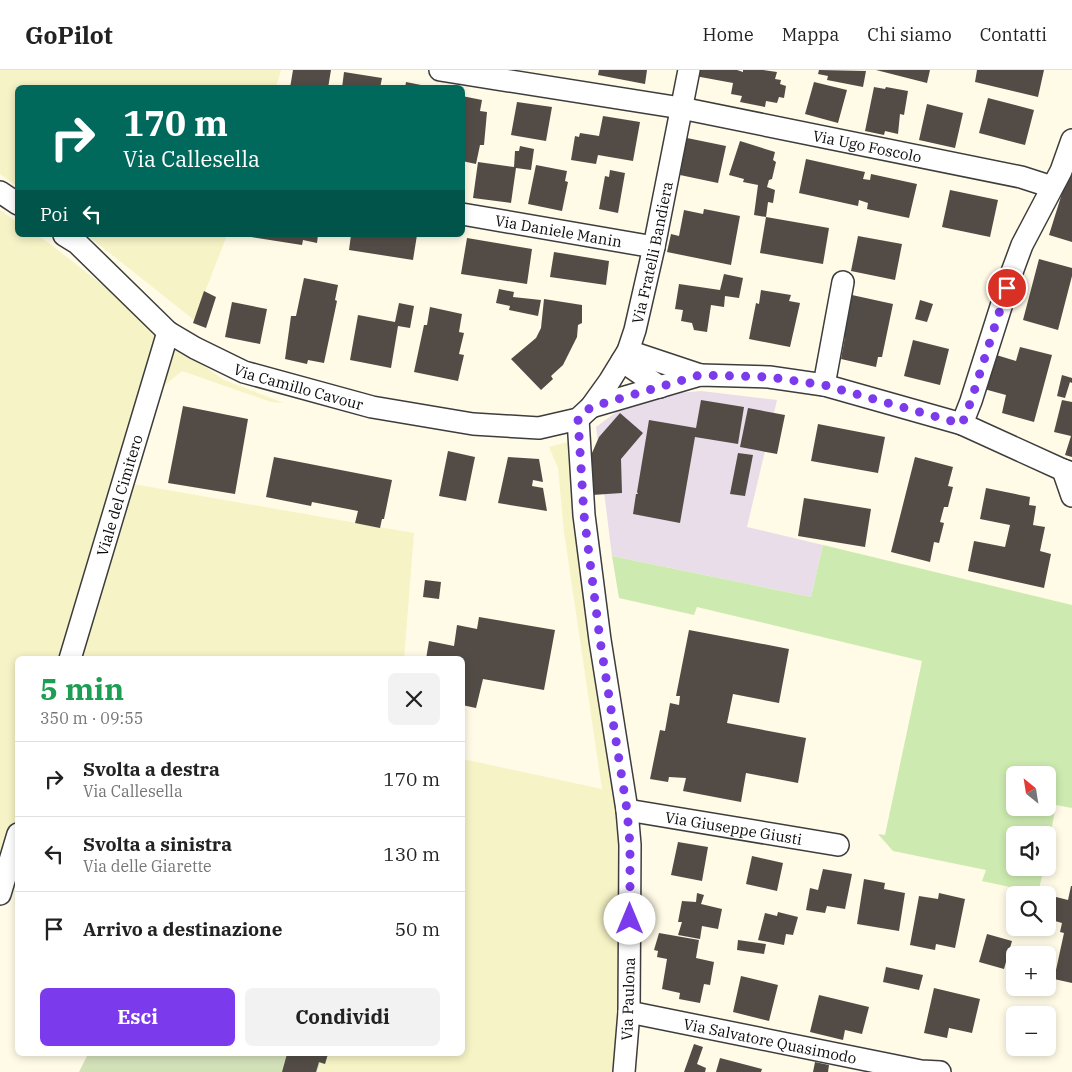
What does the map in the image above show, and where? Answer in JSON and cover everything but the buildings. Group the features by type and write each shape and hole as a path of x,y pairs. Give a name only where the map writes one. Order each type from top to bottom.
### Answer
{"street":[{"name":"Via Ugo Foscolo","path":"440,70 681,108 1021,177 1052,187"},
{"name":"Via Fratelli Bandiera","path":"584,413 625,356 635,330 654,247 688,70"},
{"path":"962,424 1015,263 1022,245 1061,171 1072,140"},
{"path":"0,192 15,202"},
{"name":"Via Daniele Manin","path":"465,215 654,247"},
{"name":"Via Camillo Cavour","path":"67,237 76,243 168,332 195,348 244,372 372,407 473,424 539,428 700,375"},
{"path":"824,385 843,282"},
{"name":"Viale del Cimitero","path":"71,656 168,332"},
{"path":"625,356 700,375 769,377 824,385 962,424 1068,472 1072,496"},
{"path":"625,356 660,387"},
{"name":"Via Paulona","path":"584,413 584,515 600,640 627,810 630,845 629,1012 624,1072"},
{"name":"Via Giuseppe Giusti","path":"627,810 838,845"},
{"path":"0,894 15,844"},
{"name":"Via Salvatore Quasimodo","path":"629,1012 921,1071 940,1072"}],"shaded area":[{"path":"0,70 281,70 277,85 15,85 15,185 0,174"},
{"path":"0,210 15,221 15,237 40,237 144,317 191,357 224,380 284,403 271,402 182,371 165,385 157,400 133,484 414,533 404,656 15,656 15,857 0,873"},
{"path":"90,237 226,237 194,320"},
{"path":"701,391 777,400 747,527 823,545 811,597 612,556 596,427 619,410 667,394"},
{"path":"568,442 579,540 623,854 627,1072 318,1072 322,1056 465,1056 465,759 602,789 564,532 558,468 549,447"}],"green space":[{"path":"823,545 1072,605 1072,808 1056,805 1056,766 1006,766 1006,816 1054,816 1052,826 1006,826 1006,876 1042,876 1040,886 1006,886 982,881 986,870 893,851 878,834 885,835 922,661 697,607 694,615 619,598 612,556 811,597"},
{"path":"87,1056 327,1056 325,1064 320,1063 317,1072 79,1072"}],"route":[{"path":"630,919 630,845 627,810 600,640 584,515 578,419 591,407 700,375 769,377 824,385 962,424 1007,288"}]}
